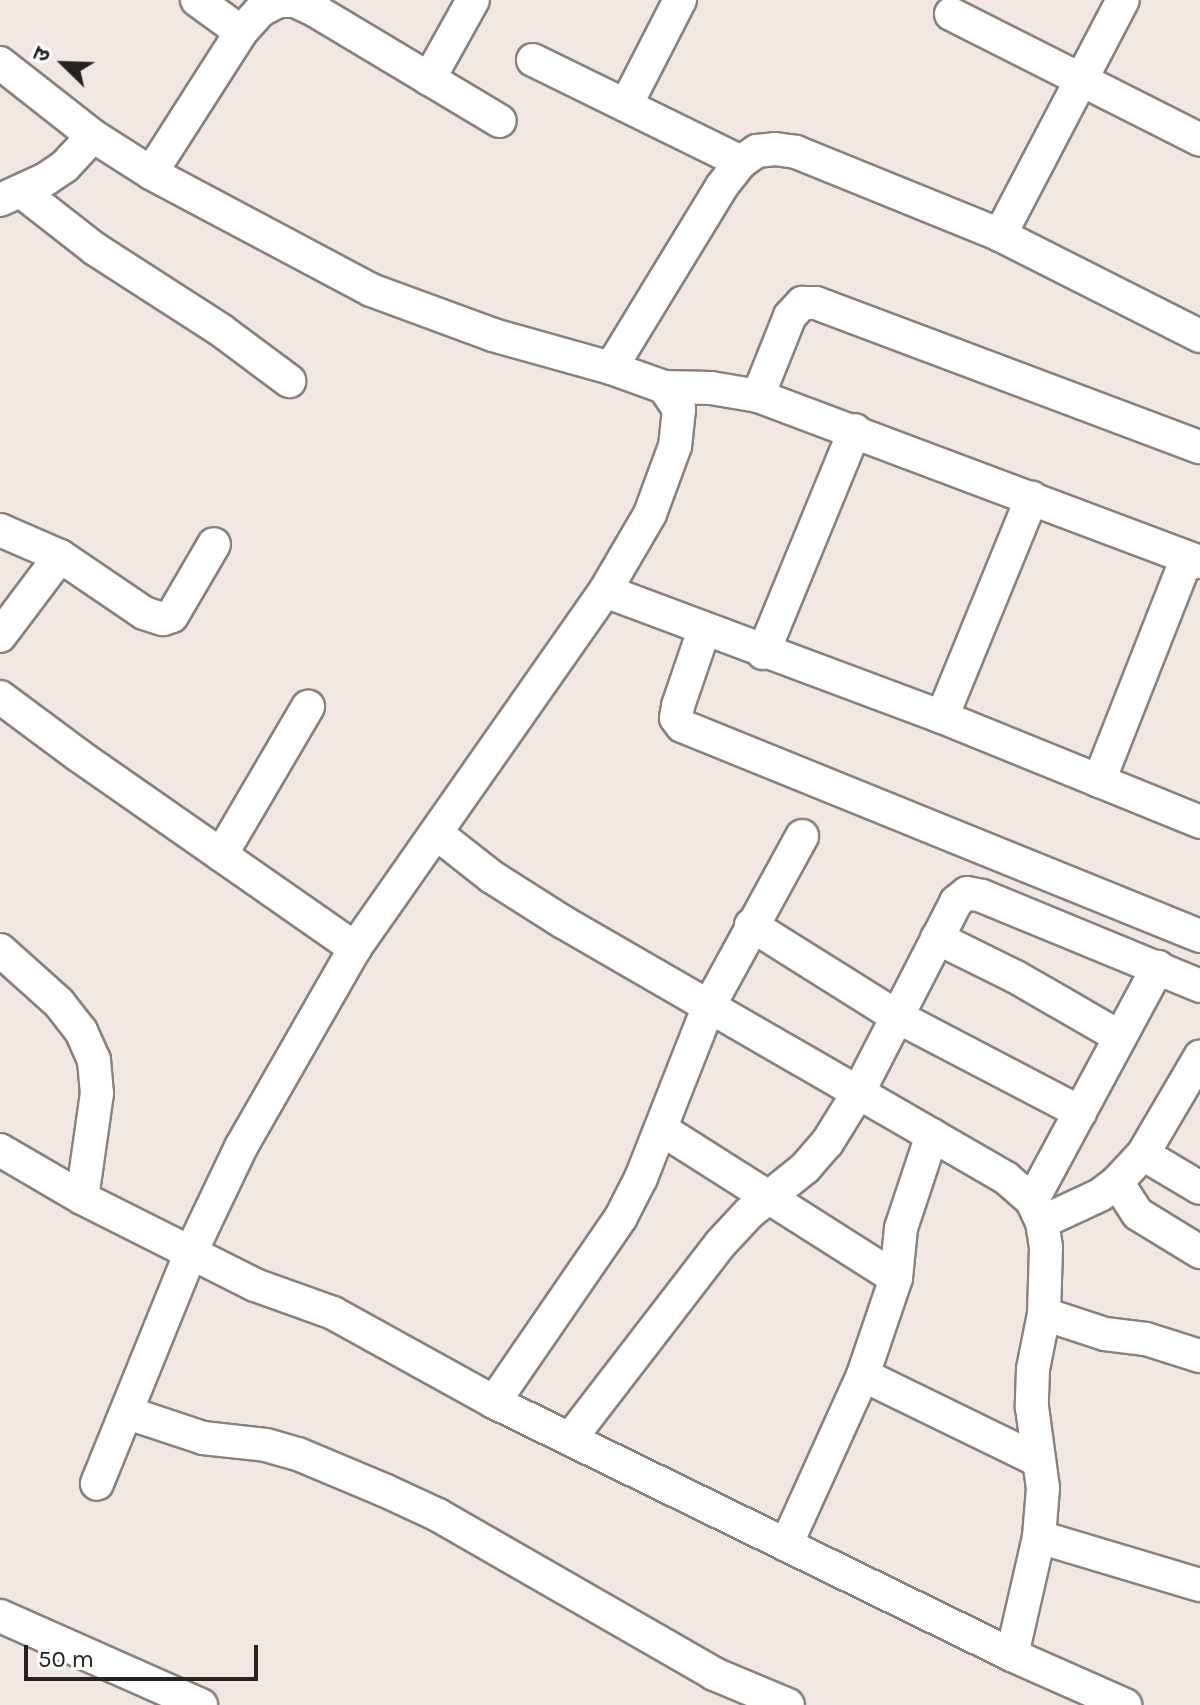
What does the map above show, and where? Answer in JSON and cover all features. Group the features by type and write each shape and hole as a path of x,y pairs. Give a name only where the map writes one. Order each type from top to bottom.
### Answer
{"street":[{"path":"197,0 241,32"},
{"path":"429,79 473,0"},
{"path":"626,105 680,0"},
{"path":"1000,235 1123,0"},
{"path":"151,173 241,32 261,10 279,1 295,1 500,121"},
{"path":"951,14 1080,82 1200,140"},
{"path":"533,60 741,162"},
{"path":"0,63 93,136 151,173 371,290 493,335 611,368 664,387 711,388 758,396 1194,560 1099,781"},
{"path":"93,136 65,166 11,196 222,331 289,381"},
{"path":"611,368 722,186 741,162 757,151 796,152 1000,235 1199,334"},
{"path":"758,396 790,316 802,303 816,303 1200,447"},
{"path":"97,1484 191,1252 241,1147 355,948 605,591 650,514 675,446 679,409 664,387"},
{"path":"763,653 855,430"},
{"path":"942,717 1032,498"},
{"path":"0,530 60,556 144,613 163,619 172,616 214,544"},
{"path":"0,636 60,556"},
{"path":"605,591 763,653 942,717 1200,822"},
{"path":"704,630 678,706 676,718 682,726 1200,936"},
{"path":"0,697 355,948"},
{"path":"221,855 308,707"},
{"path":"436,833 524,898 708,1008 1006,1178 1037,1212 1046,1247 1044,1314 1033,1369 1032,1407 1043,1488 1039,1537 1012,1655"},
{"path":"494,1402 621,1217 661,1129 708,1008 802,836"},
{"path":"570,1439 721,1243 749,1213 773,1197 827,1143 858,1093 956,902 967,893 982,896 1200,986"},
{"path":"751,925 896,1016 1080,1112"},
{"path":"937,938 1016,977 1120,1037"},
{"path":"0,950 59,1003 81,1031 94,1060 97,1093 82,1198"},
{"path":"1037,1212 1080,1112 1158,967"},
{"path":"1037,1212 1100,1195 1117,1182 1143,1154 1196,1075"},
{"path":"661,1129 773,1197 896,1278"},
{"path":"786,1545 863,1375 896,1278 901,1228 932,1135"},
{"path":"0,1150 82,1198 262,1289 333,1313 494,1402 1012,1655 1125,1705"},
{"path":"1143,1154 1200,1188"},
{"path":"1117,1182 1138,1214 1200,1252"},
{"path":"1044,1314 1105,1334 1146,1339 1200,1356"},
{"path":"863,1375 1039,1461"},
{"path":"128,1413 203,1438 266,1445 298,1454 384,1490 438,1515 714,1674 788,1705"},
{"path":"1039,1537 1200,1585"},
{"path":"0,1616 201,1705"}]}
